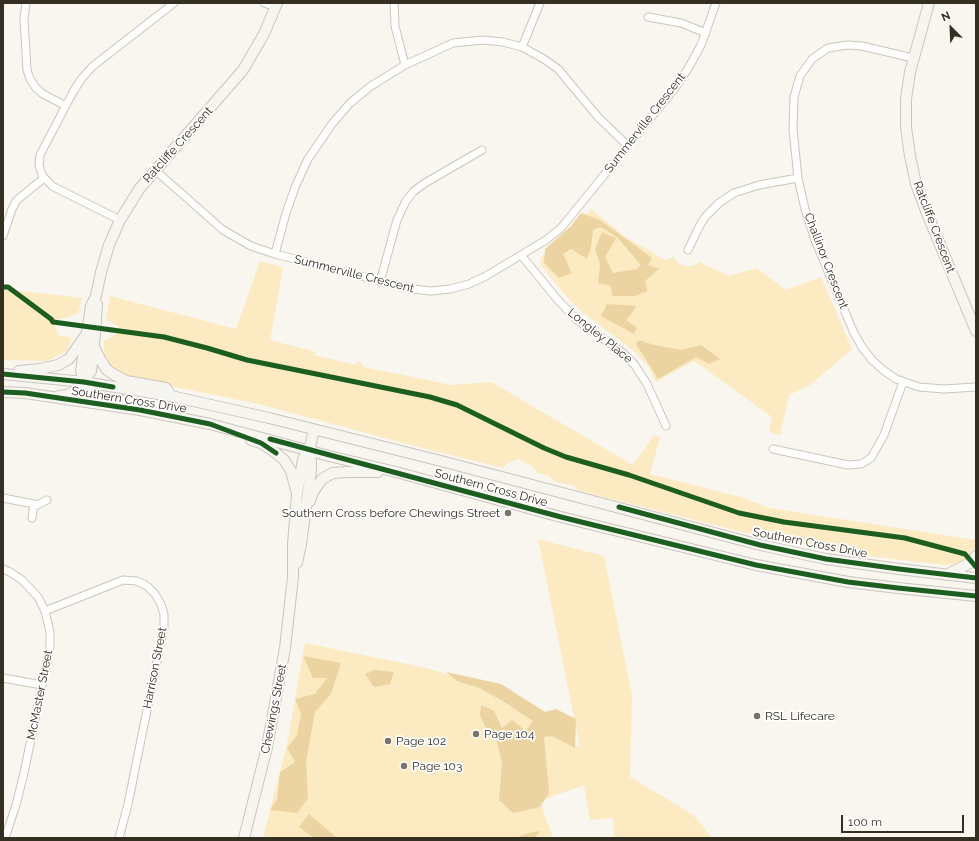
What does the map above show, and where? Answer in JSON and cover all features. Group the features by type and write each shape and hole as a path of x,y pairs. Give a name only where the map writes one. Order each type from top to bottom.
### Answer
{"main road":[{"name":"Ratcliffe Crescent","path":"929,3 913,58 906,99 906,127 910,156 914,177 927,214 976,330"},
{"name":"Ratcliffe Crescent","path":"84,382 81,371 97,307 96,296 101,272 107,252 120,220 140,188 243,70 264,34 276,5"},
{"name":"Ratcliffe Crescent","path":"52,397 67,395 77,390 91,371 94,347 91,334"},
{"path":"3,371 40,369 58,365 69,359 91,334"},
{"path":"94,347 107,370 113,374 126,381 166,388 171,396"},
{"name":"Southern Cross Drive","path":"3,374 84,382 171,396 548,488 760,545 826,558 976,578"},
{"path":"84,382 92,396 126,401 140,410"},
{"name":"Southern Cross Drive","path":"3,392 25,393 140,410 210,424 309,451 396,472 561,517 756,565 848,582 945,594 976,596"},
{"path":"210,424 261,443 276,452 291,470 296,494"},
{"name":"Chewings Street","path":"244,838 267,747 285,648 293,577 296,494 303,459 309,451 314,430"},
{"name":"Chewings Street","path":"293,577 302,544 311,462 309,451"},
{"path":"304,520 313,492 322,479 333,473 396,472"},
{"path":"946,575 972,562 976,556"},
{"path":"945,594 969,592 976,589"}],"street":[{"path":"26,3 24,20 27,70 30,79 36,88 43,94 66,106"},
{"path":"120,220 52,186 44,178 39,165 40,155 82,78 93,66 174,3"},
{"path":"264,3 276,5"},
{"path":"394,3 395,26 405,64"},
{"path":"522,47 540,3"},
{"name":"Summerville Crescent","path":"155,170 223,230 251,246 275,254 412,289 431,291 450,289 469,284 546,240 561,228 675,88 689,67 706,33 716,3"},
{"path":"648,17 681,23 706,33"},
{"path":"275,254 286,213 296,185 308,159 323,135 355,99 371,86 405,64 444,46 473,40 502,42 522,47 544,58 558,69 598,117 628,146"},
{"name":"Challinor Crescent","path":"913,58 862,46 848,45 828,48 812,59 800,76 794,97 793,129 798,178 805,209 815,240 854,333 872,360 883,370 903,382 927,388 976,387"},
{"path":"380,282 397,220 406,201 414,191 425,183 482,150"},
{"path":"3,236 12,209 17,200 44,178"},
{"path":"688,250 703,220 719,203 734,193 759,185 798,178"},
{"name":"Longley Place","path":"521,255 557,299 577,320 623,353 634,364 644,377 666,426"},
{"path":"773,449 834,462 861,464 871,458 884,434 903,382"},
{"path":"3,498 37,505 47,500"},
{"path":"32,518 34,504"},
{"name":"McMaster Street","path":"3,569 10,572 28,585 38,597 45,611 50,632 50,646 24,773 16,805 5,838"},
{"name":"Harrison Street","path":"45,611 122,580 137,581 147,586 155,594 161,604 164,615 164,626 128,804 119,838"},
{"path":"3,678 42,685"}],"shaded area":[{"path":"591,209 624,236 665,260 674,257 678,263 685,266 693,266 699,262 729,276 757,268 786,290 821,277 852,349 810,385 789,395 780,436 769,431 772,417 694,361 656,382 648,366 636,353 580,310 566,296 540,264 542,256 566,238"},
{"path":"581,213 600,220 652,258 648,265 659,269 645,281 647,291 635,296 612,296 611,286 598,283 600,265 595,249 602,232 616,238 605,257 613,273 637,269 641,265 618,238 601,227 593,230 591,248 587,259 571,249 563,254 572,273 559,278 544,263 545,249 571,226"},
{"path":"260,261 283,268 270,340 316,352 315,355 355,365 356,361 360,362 364,367 451,385 491,382 633,465 654,435 660,437 650,474 744,498 769,508 976,540 974,549 965,561 959,564 945,565 851,554 750,534 576,490 577,487 553,481 550,476 538,473 532,466 518,459 509,462 503,468 258,404 131,378 121,375 110,366 104,356 104,341 116,334 118,326 106,320 110,296 236,329"},
{"path":"3,289 82,298 78,314 56,320 55,327 58,335 72,338 67,351 47,361 3,360"},
{"path":"607,304 637,306 626,320 637,328 634,334 601,316"},
{"path":"639,340 654,345 681,350 701,345 720,359 709,364 696,357 658,379 636,344"},
{"path":"538,539 604,556 632,695 630,777 695,817 712,838 614,838 613,818 590,820 584,785 540,801 553,838 263,838 287,744 305,643 426,668 453,676 478,687 580,747"},
{"path":"303,656 341,663 331,694 315,712 306,762 308,798 297,813 270,810 277,799 280,772 295,762 287,748 297,735 301,714 295,699 315,694 327,678 313,678"},
{"path":"374,670 394,672 390,684 374,687 365,674"},
{"path":"446,672 501,684 545,712 556,709 576,719 575,748 552,736 544,737 549,793 540,807 513,813 499,800 502,762 496,739 485,726 480,715 481,705 494,711 502,728 512,720 526,731 533,721 479,688 457,681"},
{"path":"309,814 337,838 314,838 299,827"},
{"path":"540,831 535,838 516,838 524,834"}],"cycle path":[{"path":"3,287 8,287 53,322 164,337 247,360 430,397 457,405 544,448 566,457 629,475 739,513 784,522 905,538 965,554 976,567"},
{"path":"3,374 84,382 113,387"},
{"path":"3,392 25,393 140,410 210,424 261,443 276,453"},
{"path":"270,439 561,517 756,565 848,582 976,596"},
{"path":"619,507 760,545 826,559 976,578"}],"place":[{"name":"Southern Cross before Chewings Street","path":"508,513"},
{"name":"RSL Lifecare","path":"757,716"},
{"name":"Page 104","path":"476,734"},
{"name":"Page 102","path":"388,741"},
{"name":"Page 103","path":"404,766"}]}
